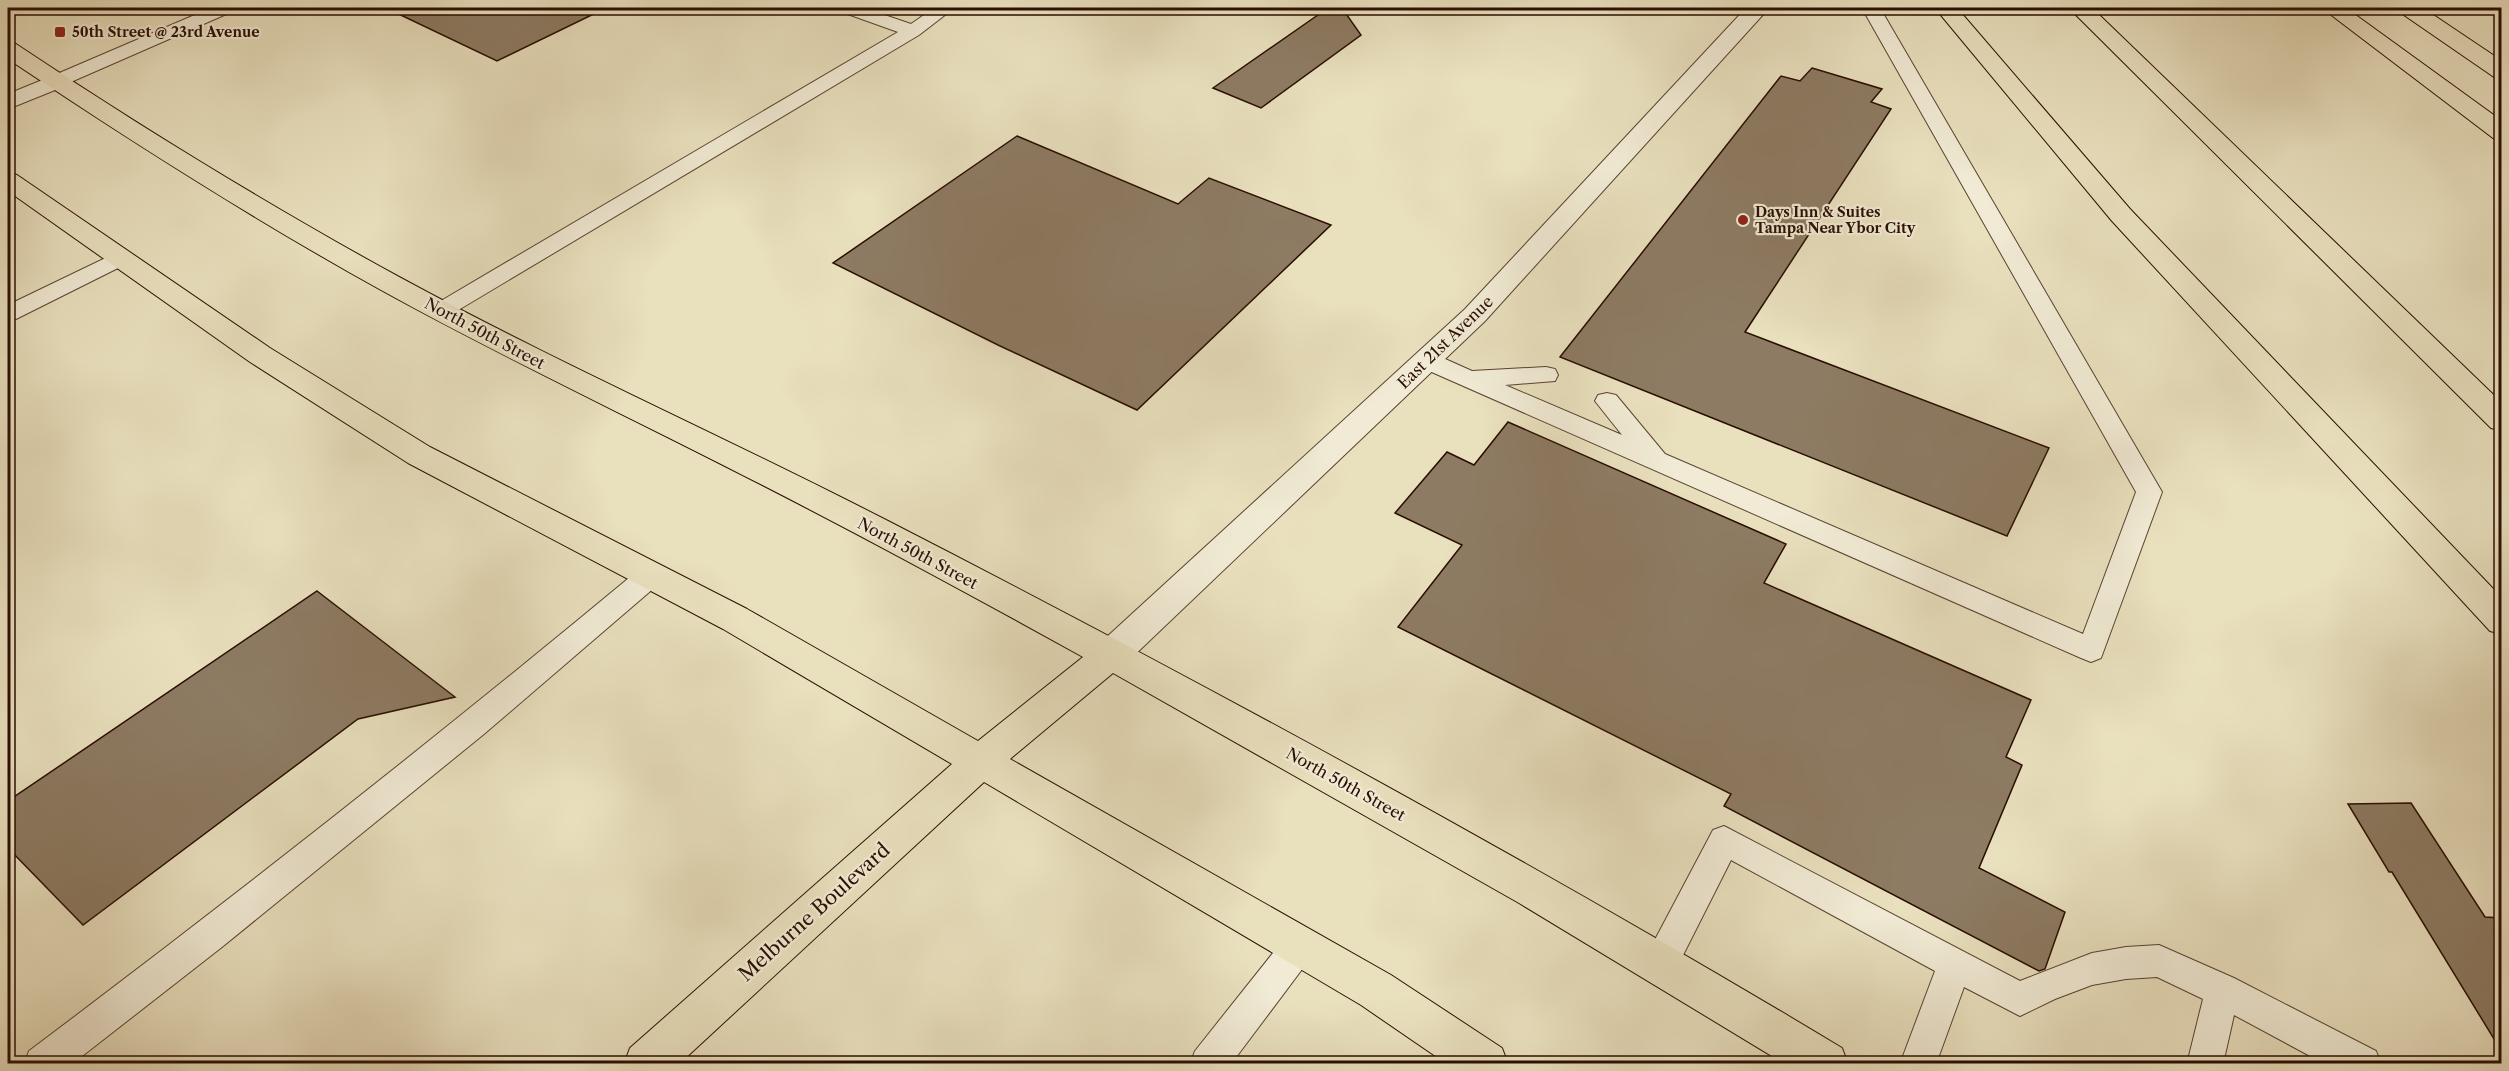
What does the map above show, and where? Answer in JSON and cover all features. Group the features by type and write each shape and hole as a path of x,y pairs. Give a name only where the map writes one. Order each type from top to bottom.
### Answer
{"main road":[{"path":"1946,8 2121,215 2502,621"},
{"path":"2080,8 2502,421"},
{"path":"2333,8 2502,133"},
{"path":"2409,8 2502,72"},
{"name":"North 50th Street","path":"8,48 166,151 391,284 551,367 830,505 1111,655 1456,844 1661,963 1826,1064"},
{"path":"8,180 260,355 419,455 735,619 1376,990 1486,1064"},
{"name":"Melburne Boulevard","path":"646,1064 982,760 1111,655"}],"street":[{"name":"East 21st Avenue","path":"1111,655 1475,315 1758,8"},
{"path":"8,102 57,81"}],"lane":[{"path":"57,81 225,8"},
{"path":"848,8 913,31"},
{"path":"442,310 913,31 945,8"},
{"path":"1426,360 2091,650 2149,492 1871,8"},
{"path":"8,314 120,258"},
{"path":"1468,379 1546,375"},
{"path":"1608,401 1659,462"},
{"path":"42,1064 210,936 473,725 651,575"},
{"path":"1661,963 1724,840 2020,999 2045,986 2092,969 2126,963 2159,961 2222,990 2363,1064"},
{"path":"1208,1064 1300,945"},
{"path":"1918,1064 1955,964"},
{"path":"2205,1064 2222,990"}],"building":[{"path":"386,8 606,8 497,61"},
{"path":"1328,8 1342,8 1361,35 1261,108 1213,88"},
{"name":"Days Inn & Suites Tampa Near Ybor City","path":"1812,68 1882,89 1871,102 1891,109 1745,332 2049,448 2007,536 1560,357 1781,76 1800,81"},
{"path":"1017,136 1178,204 1209,178 1331,225 1137,410 998,345 833,263"},
{"path":"1508,422 1786,544 1764,583 2031,700 2006,757 2022,765 1979,868 2065,912 2045,969 2039,971 1724,806 1731,794 1398,627 1462,545 1395,513 1447,452 1474,465"},
{"path":"317,591 455,697 358,719 83,925 8,848 8,801"},
{"path":"2411,803 2485,917 2502,918 2502,1052 2348,804"}],"place":[{"name":"50th Street @ 23rd Avenue","path":"60,32"},
{"name":"Days Inn & Suites Tampa Near Ybor City","path":"1743,220"}]}
